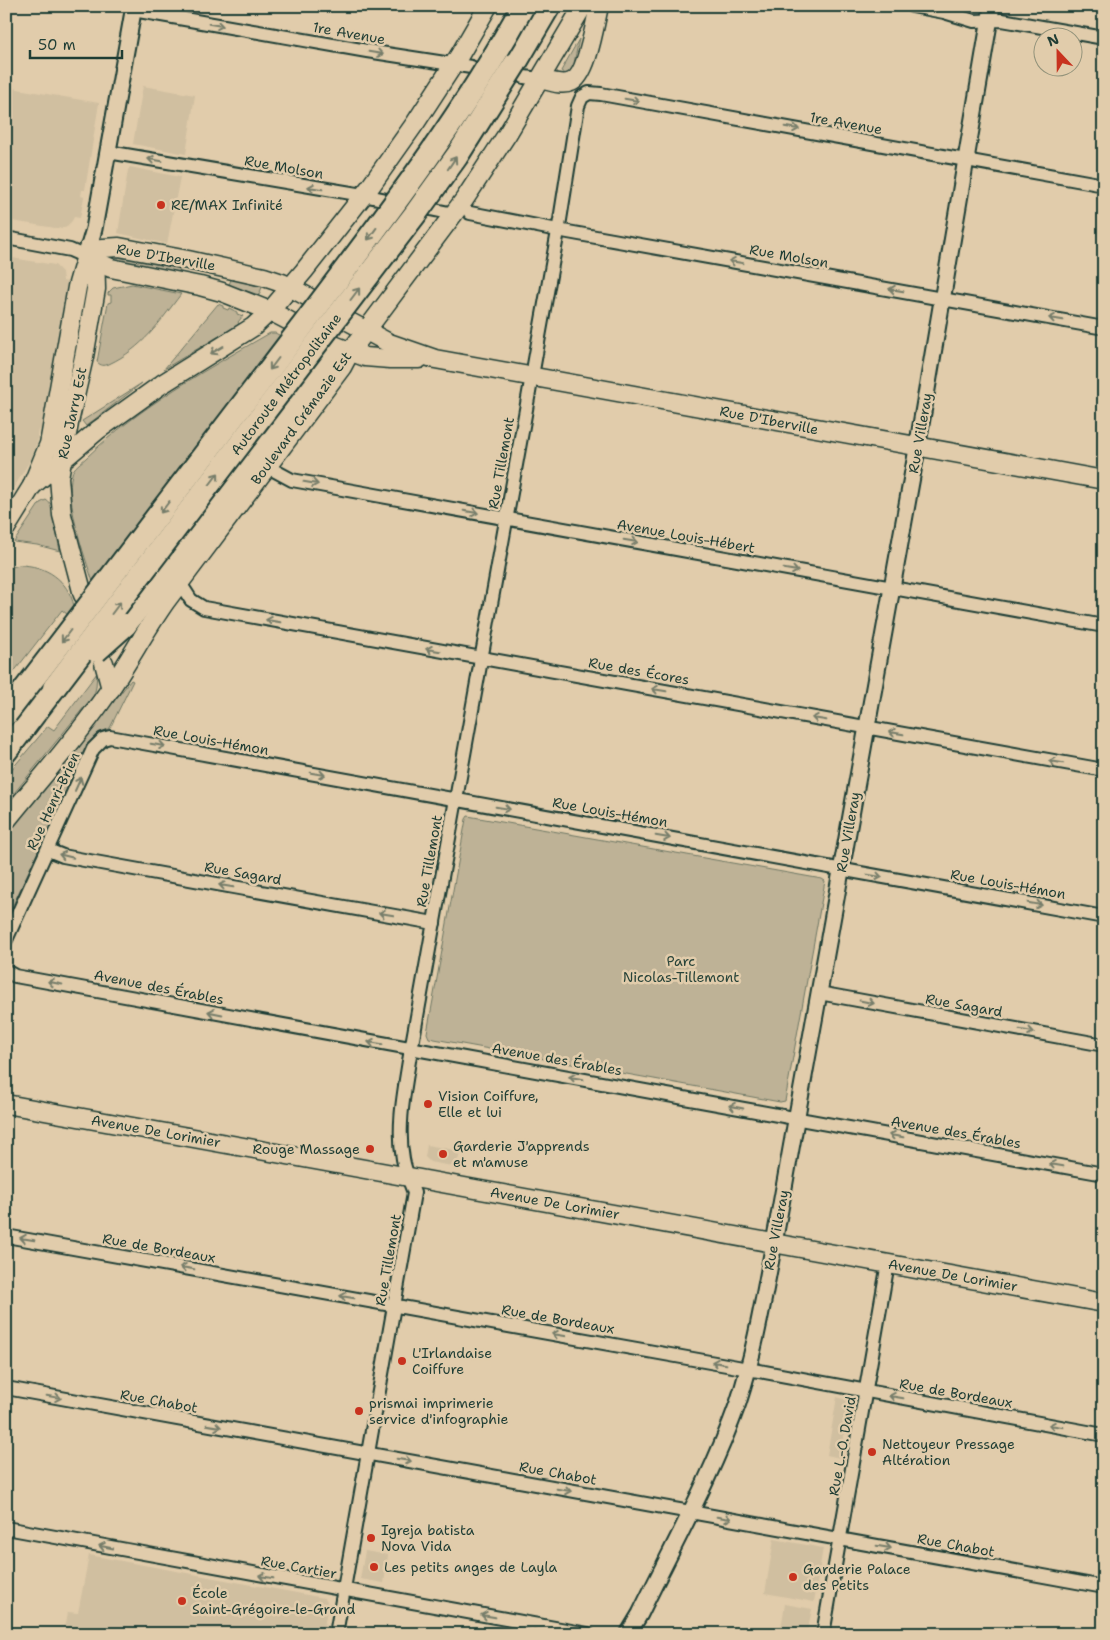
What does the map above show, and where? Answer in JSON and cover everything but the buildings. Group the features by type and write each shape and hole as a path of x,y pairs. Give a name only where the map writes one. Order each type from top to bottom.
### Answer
{"highway":[{"name":"Autoroute Métropolitaine","path":"6,714 426,162 470,96 523,6"},
{"name":"Autoroute Métropolitaine","path":"6,751 437,185 505,82 549,6"},
{"path":"54,688 125,625 324,366 341,348"}],"main road":[{"path":"6,528 32,486 98,430 134,402 248,331 270,311 363,195 416,122 454,64 488,6"},
{"name":"Boulevard Crémazie Est","path":"6,821 111,689 151,622 342,367 341,348 365,331 462,213 508,133 532,78 583,6"},
{"path":"532,78 565,84 577,78 585,63 599,6"},
{"name":"Rue D'Iberville","path":"87,253 119,247 188,260 264,277 290,287 310,298"},
{"name":"Rue D'Iberville","path":"87,253 111,268 208,288 270,311 291,322"},
{"name":"Rue Jarry Est","path":"83,594 62,515 59,478 96,289 87,253"},
{"name":"Rue Jarry Est","path":"32,486 49,444 77,287 87,253"},
{"name":"Rue D'Iberville","path":"348,321 388,343 435,359 1104,480"},
{"name":"Rue D'Iberville","path":"341,348 365,357 435,359"},
{"path":"104,663 111,689"},
{"name":"Avenue De Lorimier","path":"6,1104 1104,1302"}],"street":[{"path":"912,6 944,12 969,20 991,14 1008,20 1104,38"},
{"name":"1re Avenue","path":"134,8 367,51 472,67"},
{"name":"Rue Jarry Est","path":"87,253 94,229 134,8"},
{"name":"Rue Villeray","path":"628,1634 640,1614 723,1441 748,1369 797,1118 917,446 991,14"},
{"name":"1re Avenue","path":"584,95 589,93 601,94 1104,185"},
{"name":"Rue Tillemont","path":"336,1634 414,1193 403,1160 402,1123 402,1105 411,1049 558,230 578,106 584,95"},
{"name":"Rue Molson","path":"108,152 363,195 1104,328"},
{"path":"6,238 87,253"},
{"name":"Avenue Louis-Hébert","path":"266,466 292,480 1104,626"},
{"name":"Rue des Écores","path":"180,583 191,600 204,608 1104,770"},
{"name":"Rue Louis-Hémon","path":"110,737 1104,917"},
{"name":"Rue Henri-Brien","path":"6,940 93,749 103,739 110,737"},
{"name":"Rue Sagard","path":"48,850 84,860 434,923"},
{"name":"Avenue des Érables","path":"6,971 15,976 1104,1174"},
{"name":"Rue Sagard","path":"819,993 1104,1045"},
{"name":"Rue de Bordeaux","path":"6,1236 1104,1435"},
{"name":"Rue L.-O. David","path":"823,1634 888,1264"},
{"name":"Rue Chabot","path":"6,1388 1104,1587"},
{"name":"Rue Cartier","path":"6,1528 588,1634"}],"shaded area":[{"path":"143,86 195,95 186,154 133,144"},
{"path":"6,87 99,103 85,190 82,190 81,196 84,197 80,218 74,217 65,228 6,220"},
{"path":"130,167 180,177 167,244 118,233"},
{"path":"6,257 55,265 62,272 63,281 68,282 41,430 38,430 37,436 39,437 32,457 6,501"},
{"name":"Garderie J'apprends et m'amuse","path":"427,1145 460,1151 457,1167 430,1162 425,1157"},
{"path":"837,1397 850,1401 840,1458 827,1455"},
{"name":"Garderie Palace des Petits","path":"774,1539 823,1548 814,1602 765,1593"},
{"name":"Les petits anges de Layla","path":"365,1551 388,1555 384,1583 360,1579"},
{"name":"École Saint-Grégoire-le-Grand","path":"89,1555 324,1598 328,1603 323,1634 64,1634 68,1612 78,1613"},
{"path":"785,1604 812,1609 807,1634 780,1634"}],"green space":[{"path":"579,39 573,68 567,75 561,71"},
{"path":"118,257 179,268 179,272 118,261"},
{"path":"231,279 262,287 259,295 229,285"},
{"path":"132,284 181,294 158,325 132,350 109,364 101,365 97,362 108,303 111,302 111,295 108,295 108,293 113,288"},
{"path":"218,304 243,316 238,322 239,324 164,369"},
{"path":"270,333 281,336 93,582 73,513 71,485 74,469 107,439 151,405"},
{"path":"142,383 86,426 82,421"},
{"path":"46,500 51,504 60,551 14,542 40,503"},
{"path":"19,565 38,568 54,576 67,589 74,606 68,615 62,610 6,682 6,569"},
{"path":"97,673 94,695 6,803 6,776 48,726 54,730"},
{"path":"131,680 133,681 110,728 97,734 85,750 6,920 6,836"},
{"name":"Parc Nicolas-Tillemont","path":"468,816 825,881 785,1101 780,1102 429,1038 427,1033"}],"place":[{"name":"RE/MAX Infinité","path":"161,205"},
{"name":"Vision Coiffure, Elle et lui","path":"428,1104"},
{"name":"Rouge Massage","path":"370,1149"},
{"name":"Garderie J'apprends et m'amuse","path":"443,1154"},
{"name":"L'Irlandaise Coiffure","path":"402,1361"},
{"name":"prismai imprimerie service d'infographie","path":"359,1411"},
{"name":"Nettoyeur Pressage Altération","path":"872,1452"},
{"name":"Igreja batista Nova Vida","path":"371,1538"},
{"name":"Les petits anges de Layla","path":"374,1567"},
{"name":"Garderie Palace des Petits","path":"793,1577"},
{"name":"École Saint-Grégoire-le-Grand","path":"182,1601"}]}
